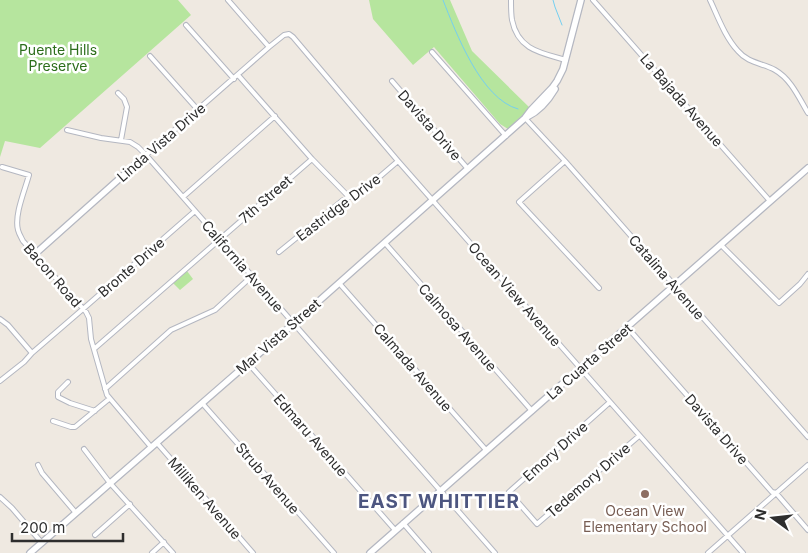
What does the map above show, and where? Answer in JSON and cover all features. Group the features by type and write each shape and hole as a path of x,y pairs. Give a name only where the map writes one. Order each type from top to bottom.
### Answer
{"street":[{"path":"228,0 269,47"},
{"path":"511,0 512,20 520,39 528,47 538,52 567,61"},
{"name":"Mar Vista Street","path":"30,553 433,201 525,118 536,113 558,84 574,40 582,9 582,0"},
{"name":"La Bajada Avenue","path":"593,0 770,201"},
{"path":"711,0 724,30 738,52 752,62 775,70 784,77 808,113"},
{"path":"186,25 234,79"},
{"name":"Linda Vista Drive","path":"35,254 269,47 284,35 289,34"},
{"name":"Ocean View Avenue","path":"289,34 579,368 743,553"},
{"path":"432,52 506,136"},
{"path":"150,56 198,110"},
{"path":"238,75 349,198"},
{"name":"Davista Drive","path":"392,81 468,169"},
{"path":"118,93 124,99 127,107 121,140"},
{"path":"183,197 275,116"},
{"name":"Catalina Avenue","path":"525,118 808,438"},
{"name":"California Avenue","path":"67,130 134,144 146,155 495,553"},
{"name":"7th Street","path":"94,349 312,159"},
{"name":"Eastridge Drive","path":"279,252 343,200 370,185 398,161"},
{"path":"565,161 519,202 599,288"},
{"name":"Bacon Road","path":"2,167 29,175 18,216 18,230 23,241 84,309 109,399 151,447"},
{"name":"La Cuarta Street","path":"370,553 808,168"},
{"name":"Bronte Drive","path":"0,381 195,211"},
{"name":"Calmosa Avenue","path":"385,243 532,411"},
{"path":"720,245 779,303 808,274"},
{"path":"105,389 172,330 215,310 252,276"},
{"name":"Calmada Avenue","path":"339,283 486,450"},
{"path":"0,319 8,325 32,353"},
{"name":"Davista Drive","path":"627,327 772,492 776,493 808,530"},
{"name":"Edmaru Avenue","path":"248,363 395,530"},
{"path":"68,382 58,392 58,397 95,411"},
{"path":"53,421 75,427 109,399"},
{"name":"Emory Drive","path":"537,524 509,492 610,402"},
{"name":"Strub Avenue","path":"202,403 334,553"},
{"name":"Tedemory Drive","path":"537,524 639,436"},
{"name":"Milliken Avenue","path":"157,443 253,553"},
{"path":"84,449 110,484 173,553"},
{"path":"38,465 42,473 76,513"},
{"path":"708,553 808,465"},
{"path":"0,497 42,543"},
{"path":"95,535 130,504"},
{"path":"403,523 429,553"},
{"path":"152,553 164,542"}],"green space":[{"name":"Puente Hills Preserve","path":"0,0 178,0 191,15 40,148 5,141 0,157"},
{"path":"369,0 450,0 472,51 530,108 508,129 500,124 434,47 413,65 373,19"},
{"path":"187,271 193,279 180,290 173,283"}],"waterway":[{"path":"443,0 455,30 481,79 505,103 518,109"},
{"path":"553,0 562,25"}],"place":[{"name":"Ocean View Elementary School","path":"645,494"}],"district":[{"name":"EAST WHITTIER","path":"439,501"}]}
